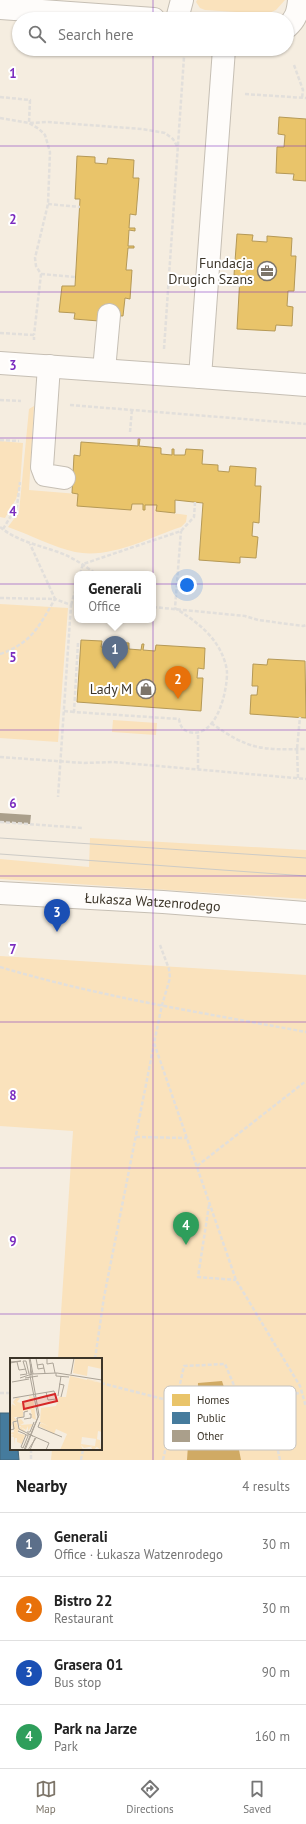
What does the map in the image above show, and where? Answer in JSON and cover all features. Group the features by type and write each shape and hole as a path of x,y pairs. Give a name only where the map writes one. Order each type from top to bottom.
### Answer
{"street":[{"path":"179,12 182,0"},
{"path":"294,21 298,10 299,0"},
{"path":"4,6 73,12"},
{"path":"200,377 223,56"},
{"path":"104,370 109,315"},
{"path":"0,362 306,385"},
{"path":"49,366 42,467 45,475 64,478"},
{"name":"Łukasza Watzenrodego","path":"0,893 163,902 306,913"}],"path":[{"path":"163,356 184,57"},
{"path":"294,65 303,90 302,98"},
{"path":"241,94 306,98"},
{"path":"0,97 30,100 29,123"},
{"path":"0,118 29,123 48,122 142,128 165,134 174,139 178,147"},
{"path":"29,123 45,135 50,152 48,204 36,249 36,266 41,274 34,342"},
{"path":"48,204 80,207"},
{"path":"41,274 75,277"},
{"path":"0,333 34,335"},
{"path":"0,400 132,409 306,424"},
{"path":"130,432 132,409"},
{"path":"0,440 23,442"},
{"path":"83,564 181,531 194,517 195,502"},
{"path":"0,527 30,544 58,552 83,564 92,571"},
{"path":"175,608 181,531"},
{"path":"30,544 55,599"},
{"path":"81,571 83,564"},
{"path":"58,797 71,605 74,595"},
{"path":"0,598 55,599 71,605"},
{"path":"0,654 13,649 34,634 55,599"},
{"path":"156,606 245,616 258,620 303,626 306,625"},
{"path":"64,711 179,718 180,725 185,731 198,733 204,732 221,705 226,689 227,671 222,653 212,637 197,622 175,608"},
{"path":"74,712 78,643"},
{"path":"298,778 297,749 300,718"},
{"path":"211,723 234,739 255,747 273,750 306,749"},
{"path":"198,733 198,770"},
{"path":"0,757 61,762 113,762 306,779"},
{"path":"0,822 83,828"},
{"path":"95,1358 104,1297 154,1043 162,1005 170,978 169,968 160,945"},
{"path":"0,967 42,980 162,1005 306,1032"},
{"path":"154,1043 236,1280 303,1392 306,1407"},
{"path":"197,1166 306,1081"},
{"path":"136,1137 187,1138"},
{"path":"209,1203 198,1277 236,1280"},
{"path":"179,1386 184,1366 225,1364 234,1386"},
{"path":"102,1383 164,1400"},
{"path":"296,1394 303,1392"},
{"path":"81,1460 83,1450"},
{"path":"163,1460 165,1450"},
{"path":"278,1450 280,1460"}],"shaded area":[{"path":"197,0 285,0 276,10 272,12 205,10 200,8 196,2"},
{"path":"34,406 29,490 78,494 77,506 143,504 143,510 145,510 145,505 157,505 156,511 187,515 186,522 181,527 129,546 102,553 75,552 67,550 8,527 19,512 29,409"},
{"path":"0,441 23,443 20,486 16,499 5,518 0,517"},
{"path":"0,604 68,608 58,742 0,738"},
{"path":"113,720 157,723 156,735 112,732"},
{"path":"90,838 306,850 306,899 0,879 0,859 89,867"},
{"path":"0,956 306,975 306,1460 51,1460 52,1450 102,1450 102,1358 58,1358 73,1131 0,1126"},
{"path":"222,1381 224,1386 198,1386 198,1383"},
{"path":"188,1450 239,1450 241,1460 187,1460"}],"building: Homes":[{"path":"279,117 306,119 306,181 293,180 294,174 276,173 277,147 284,147 285,135 278,134"},
{"path":"77,156 95,157 95,163 107,164 108,158 134,160 133,178 139,178 136,215 130,214 129,228 135,228 135,231 129,230 128,246 134,246 134,248 128,248 126,270 132,270 130,299 125,298 123,316 99,315 99,321 74,319 75,313 59,312 62,286 75,286 80,199 75,199"},
{"path":"237,234 253,235 252,241 267,242 267,236 292,238 291,256 296,256 294,291 288,291 287,306 293,307 292,326 276,325 275,331 237,329 240,276 234,275"},
{"path":"138,439 140,439 139,446 161,448 161,454 172,455 172,449 174,449 174,455 185,455 186,449 203,450 202,464 218,465 218,471 229,472 230,466 256,468 255,486 261,486 259,523 253,522 252,536 258,537 256,558 240,557 240,563 199,560 203,503 175,500 175,513 156,511 157,505 145,505 145,510 143,510 143,504 132,504 131,510 77,506 78,494 72,493 74,455 80,456 81,442 138,446"},
{"path":"81,640 102,641 101,647 113,648 114,642 129,643 129,649 141,650 142,644 144,644 143,650 155,651 156,645 205,648 204,669 198,668 197,678 203,678 201,711 77,702"},
{"path":"268,659 305,661 306,718 250,714 251,695 257,695 258,686 252,686 253,664 267,665"}],"building: Public":[{"path":"0,1413 10,1413 10,1450 18,1450 19,1460 0,1460"}],"building: Other":[{"path":"0,813 31,815 30,824 0,822"}],"tram line":[{"path":"0,838 306,858"},
{"path":"0,854 306,876"}],"place":[{"name":"Fundacja Drugich Szans","path":"267,271"},
{"name":"Generali","path":"115,669"},
{"name":"Lady M","path":"146,689"},
{"name":"Bistro 22","path":"178,699"},
{"name":"Grasera 01","path":"57,932"},
{"name":"Park na Jarze","path":"186,1245"}]}
